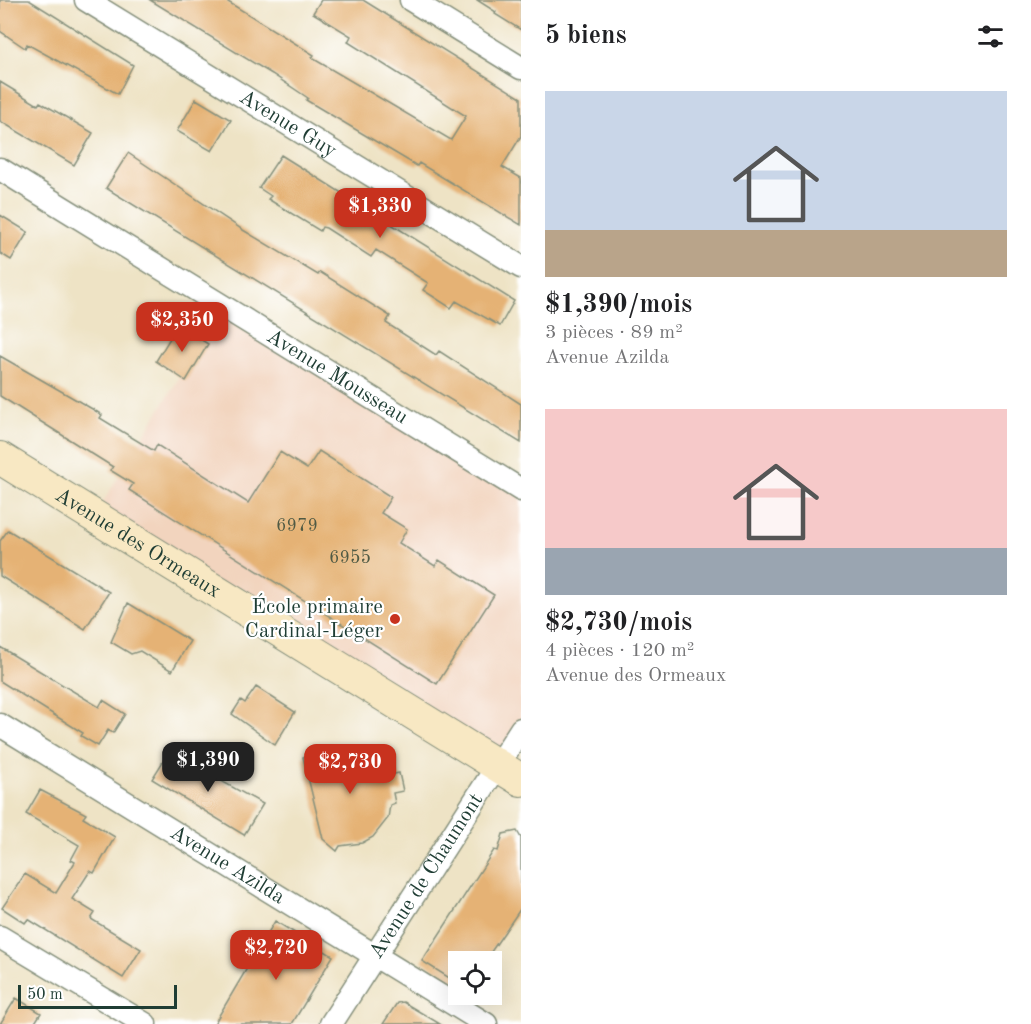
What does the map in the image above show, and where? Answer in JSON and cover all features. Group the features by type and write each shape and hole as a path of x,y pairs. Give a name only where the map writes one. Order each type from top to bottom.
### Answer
{"street":[{"name":"Avenue Guy","path":"86,0 521,267"},
{"path":"411,0 521,68"},
{"name":"Avenue Mousseau","path":"0,169 521,490"},
{"name":"Avenue des Ormeaux","path":"0,458 510,773"},
{"name":"Avenue Azilda","path":"0,725 486,1024"},
{"name":"Avenue de Chaumont","path":"331,1024 376,956 510,773 521,729"},
{"path":"0,937 145,1024"}],"shaded area":[{"name":"École primaire Cardinal-Léger","path":"222,308 521,494 521,723 499,757 95,515"}],"building":[{"path":"0,0 29,0 133,65 118,94 27,44 25,48 0,31"},
{"path":"150,0 225,0 314,55 312,58 451,140 466,116 348,42 351,36 313,13 321,0 363,0 521,98 521,136 502,167 521,178 521,225 419,163 417,166 306,100 308,98 272,74"},
{"path":"477,0 521,0 521,30 495,14 496,12"},
{"path":"0,82 38,105 40,102 93,133 74,165 0,121"},
{"path":"196,99 231,120 212,151 177,131"},
{"path":"128,153 243,230 318,275 320,272 390,316 386,323 436,355 439,351 521,404 521,443 106,188"},
{"path":"281,155 514,301 500,326 456,301 451,308 423,290 428,283 376,250 371,257 326,228 322,227 320,231 268,199 271,196 259,188"},
{"path":"0,215 28,232 11,260 0,253"},
{"path":"178,325 208,344 186,381 156,361"},
{"path":"0,356 94,410 102,415 100,418 154,451 157,445 248,503 280,452 307,469 319,451 391,497 381,513 407,529 399,543 435,566 439,560 494,595 437,684 129,490 133,484 110,470 113,467 0,396"},
{"path":"8,530 109,592 85,629 0,576 0,541"},
{"path":"128,603 190,641 172,671 140,651 131,654 111,642"},
{"path":"0,647 99,707 103,700 125,714 113,733 108,730 98,746 81,736 83,733 0,681"},
{"path":"256,687 295,712 275,745 232,714 241,700 245,703"},
{"path":"338,749 363,753 382,768 388,767 390,775 399,773 403,791 393,793 395,803 390,805 388,818 373,837 362,843 340,846 337,851 323,839 303,757"},
{"path":"169,752 263,804 244,835 152,779"},
{"path":"40,790 86,814 83,818 115,837 94,873 90,871 72,899 95,913 91,919 141,949 123,978 28,919 25,923 2,908 25,874 56,893 75,862 71,860 79,845 26,814"},
{"path":"517,831 521,838 521,908 492,951 448,951 448,977 422,961 494,850 498,851 503,834"},
{"path":"275,921 333,956 292,1024 214,1024"},
{"path":"16,998 41,1013 34,1024 0,1024"},
{"path":"403,1002 440,1024 383,1024 397,1003"}],"place":[{"name":"École primaire Cardinal-Léger","path":"395,619"}]}
